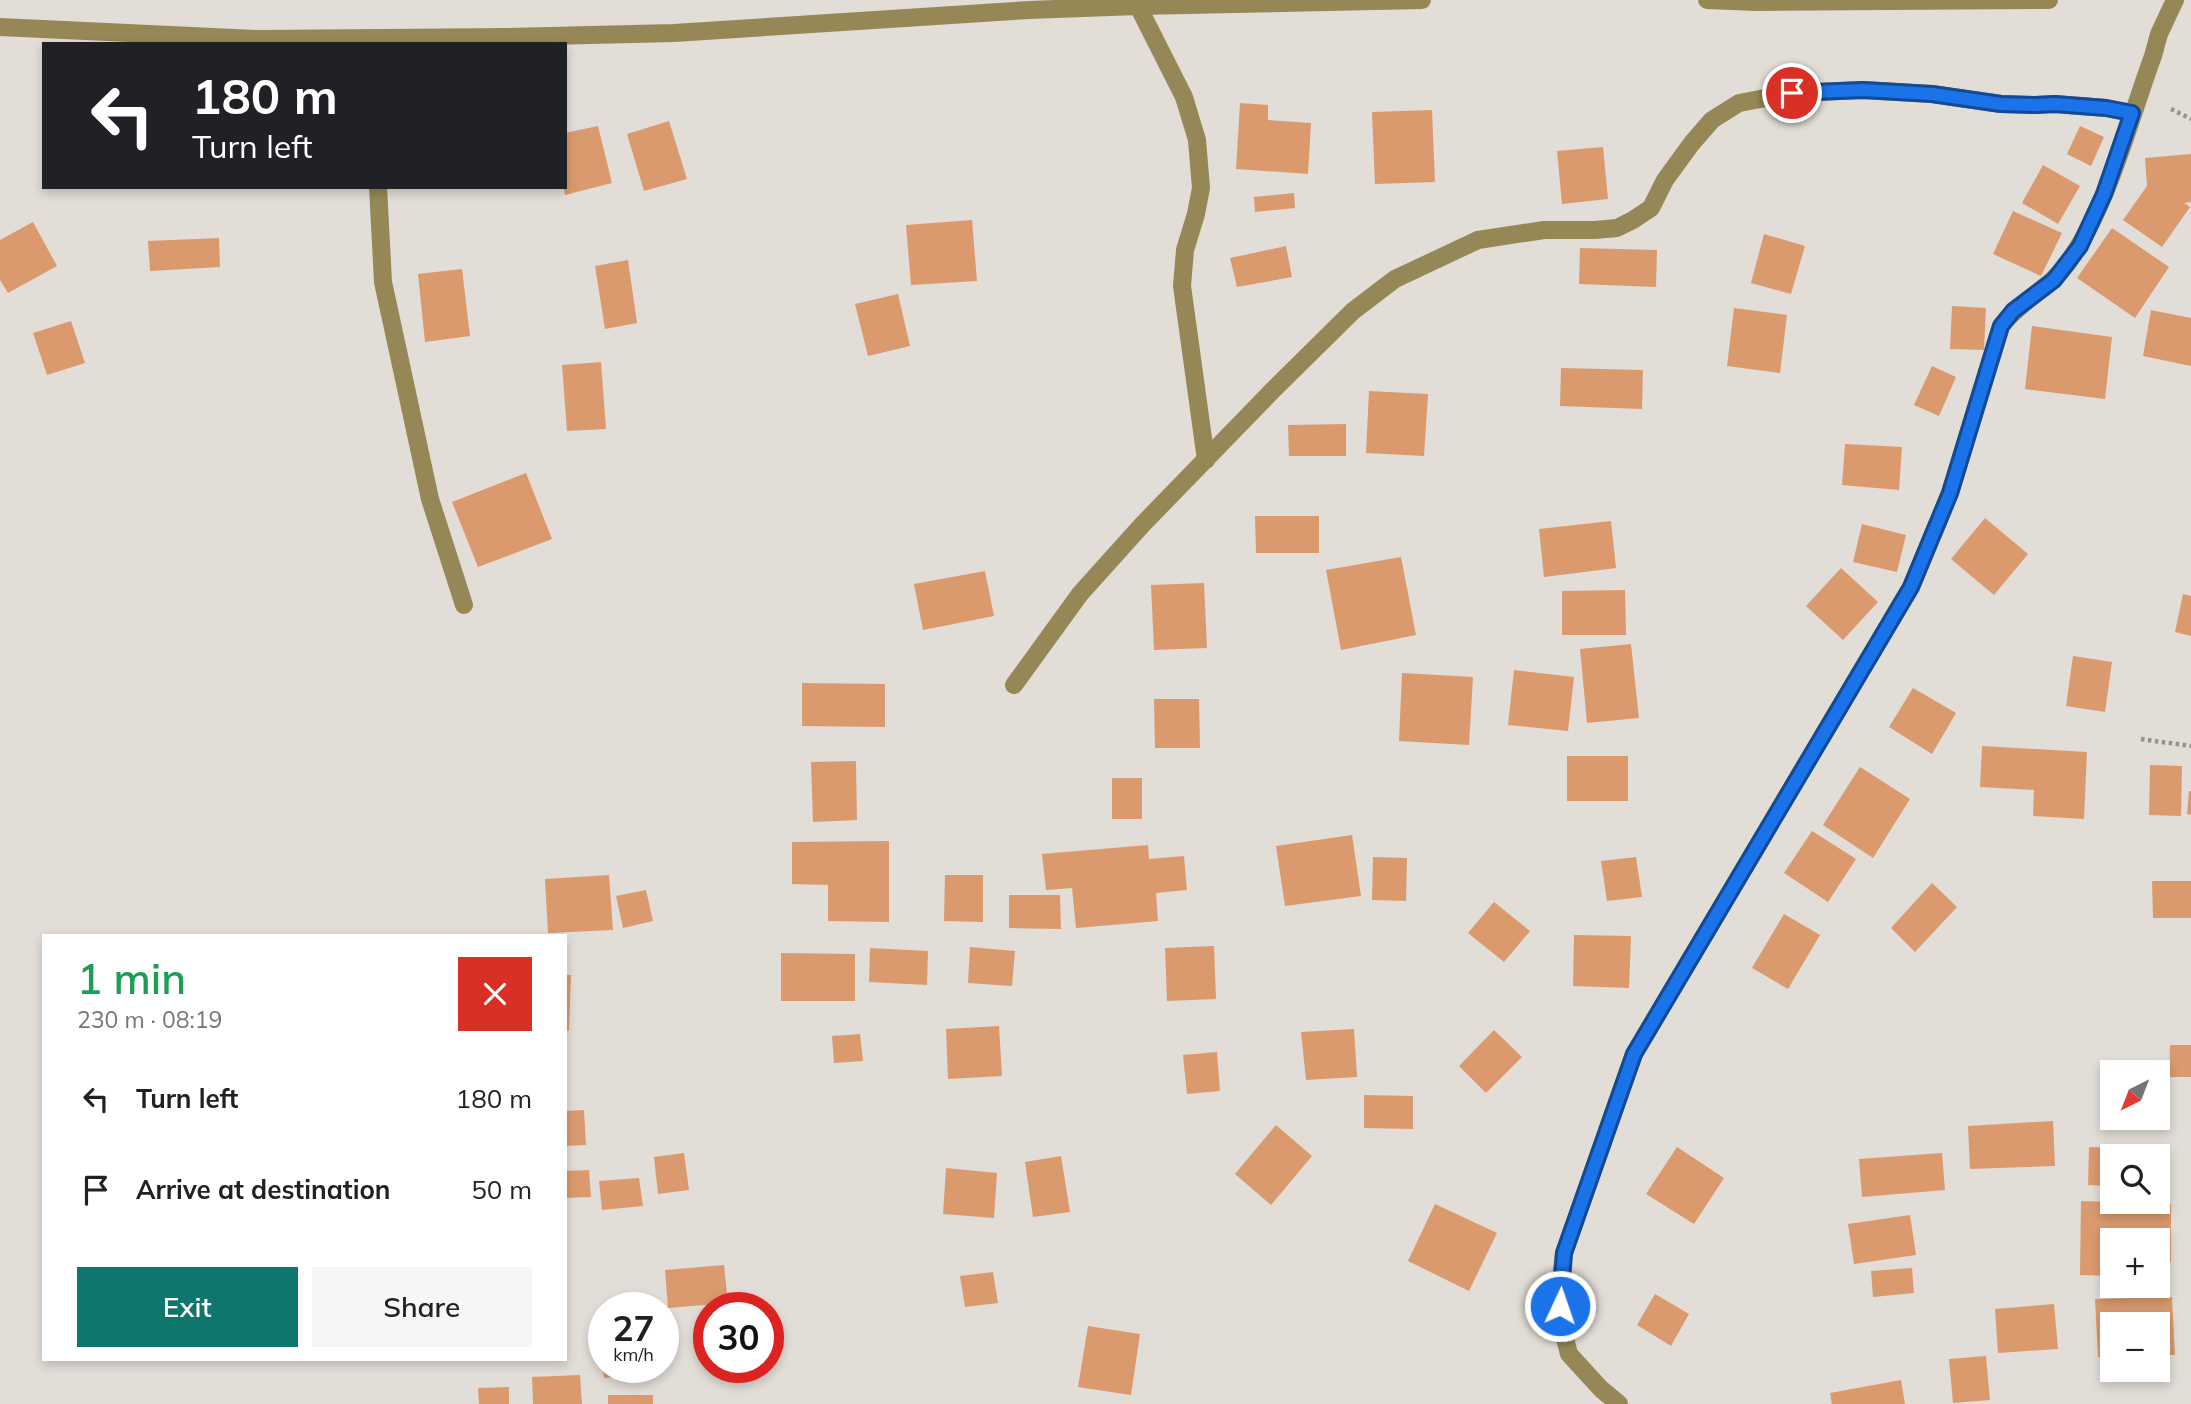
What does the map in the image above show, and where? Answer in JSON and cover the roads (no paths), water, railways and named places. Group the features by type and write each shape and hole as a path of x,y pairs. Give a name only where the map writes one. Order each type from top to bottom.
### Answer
{"street":[{"path":"0,26 258,39 368,40 674,33 1026,5 1138,6 1422,0"},
{"path":"1707,0 2049,0"},
{"path":"1619,1404 1601,1389 1569,1354 1561,1323 1560,1288 1564,1253 1634,1054 1911,587 1950,493 2001,326 2013,311 2054,280 2080,246 2104,194 2159,34 2175,0"},
{"path":"1138,6 1184,97 1197,140 1200,188 1196,214 1185,250 1182,286 1206,460"},
{"path":"1014,685 1080,594 1142,525 1353,311 1395,279 1478,240 1544,230 1617,228 1633,220 1651,208 1665,180 1698,135 1712,120 1739,103 1792,93 1863,90 1932,94 2001,104 2106,108 2132,113"},
{"path":"379,189 383,282 430,499 464,604"}]}
